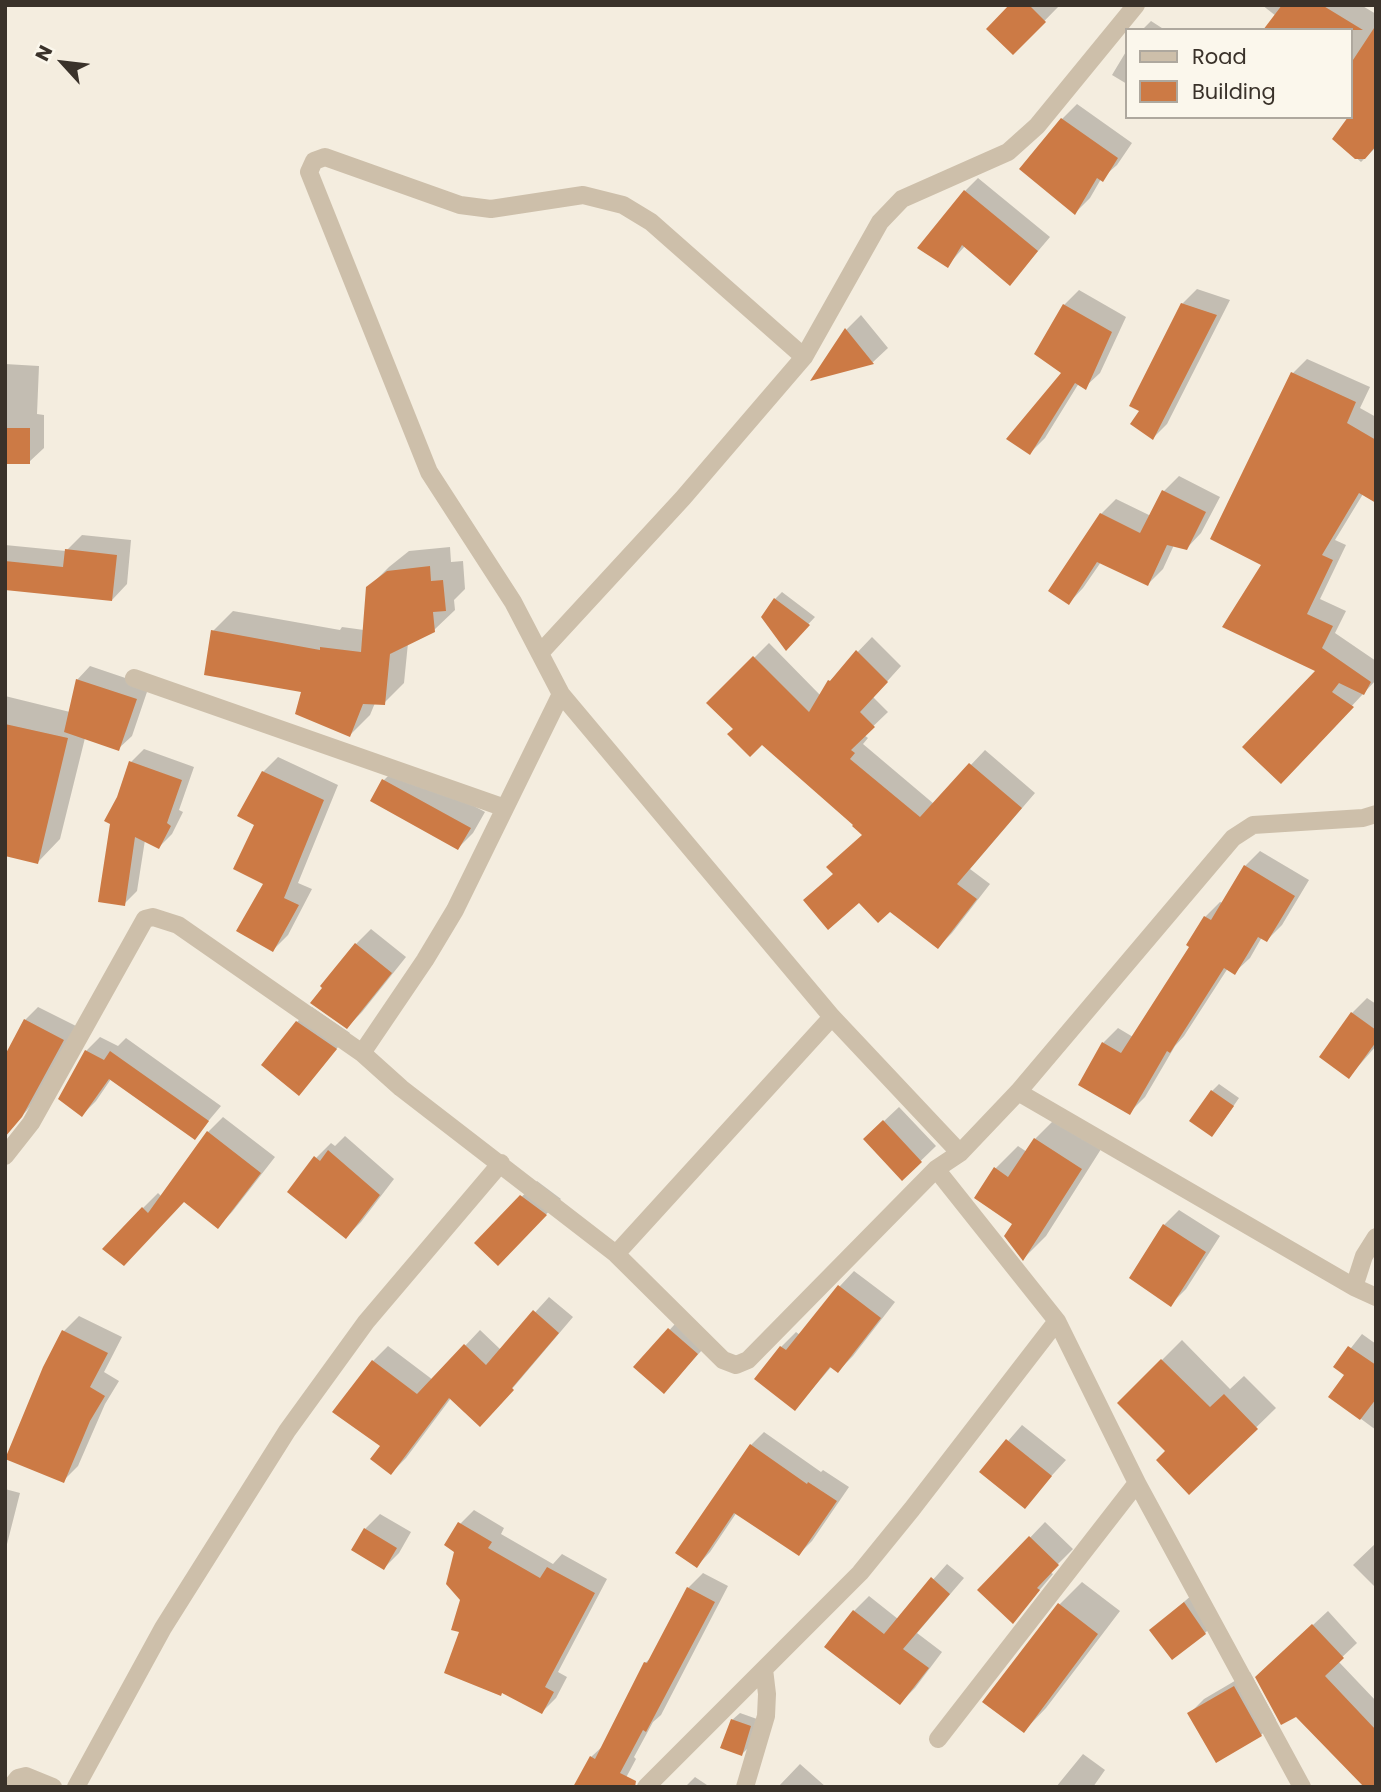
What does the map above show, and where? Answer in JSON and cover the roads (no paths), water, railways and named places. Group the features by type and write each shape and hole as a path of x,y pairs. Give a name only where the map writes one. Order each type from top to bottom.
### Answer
{"street":[{"path":"541,652 682,498 804,358 880,222 902,199 1008,152 1037,126 1136,5"},
{"path":"804,358 651,222 624,205 583,195 491,209 460,205 325,157 314,160 309,172 429,472 513,602 561,694 832,1017 960,1153"},
{"path":"134,678 505,808"},
{"path":"362,1053 425,960 455,910 561,694"},
{"path":"5,1156 31,1123 145,919 153,917 178,925 362,1053 401,1088 616,1254 723,1360 736,1365 748,1360 936,1169 960,1153 1018,1092 1233,838 1252,825 1363,818 1376,814"},
{"path":"616,1254 832,1017"},
{"path":"1018,1092 1354,1287 1376,1297"},
{"path":"76,1787 163,1628 287,1431 366,1322 501,1163"},
{"path":"936,1169 1057,1321 1137,1483 1302,1787"},
{"path":"1354,1287 1364,1256 1376,1237"},
{"path":"646,1787 860,1573 1057,1321"},
{"path":"938,1739 1137,1483"},
{"path":"745,1787 766,1716 764,1669"},
{"path":"11,1787 18,1778 26,1776 53,1787"}]}
